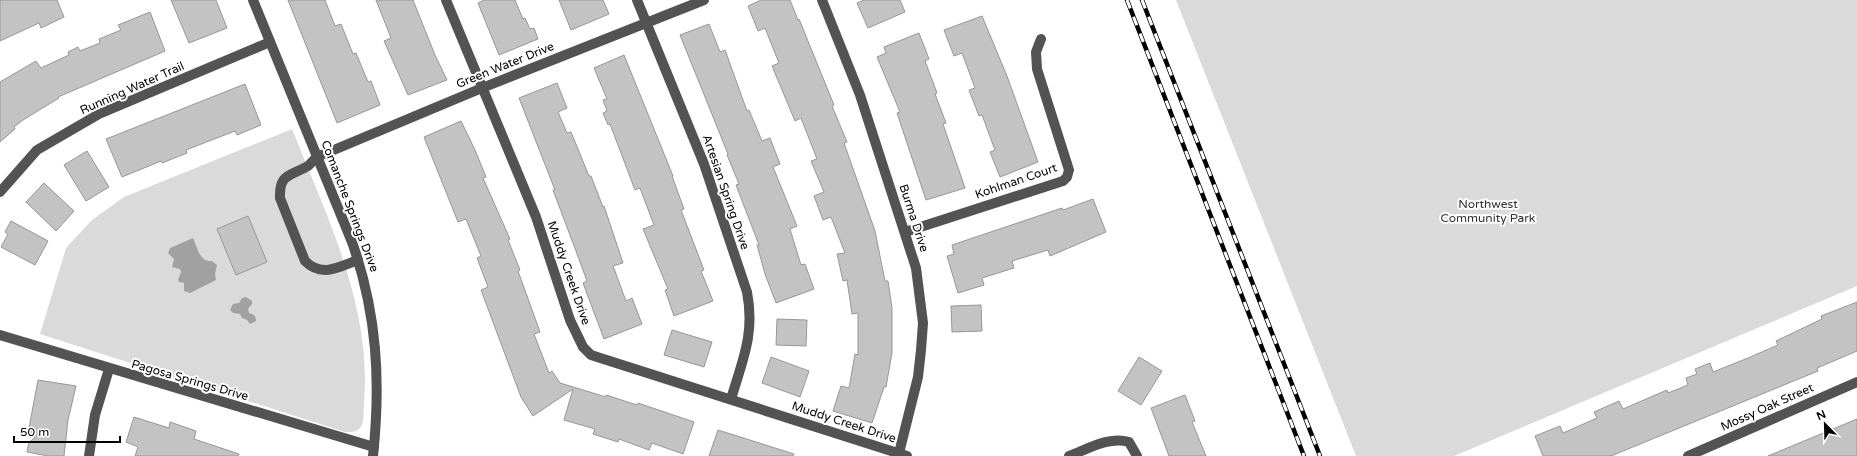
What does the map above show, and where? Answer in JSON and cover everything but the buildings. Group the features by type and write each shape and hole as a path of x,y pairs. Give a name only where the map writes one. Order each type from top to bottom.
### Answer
{"street":[{"name":"Comanche Springs Drive","path":"253,0 358,260 370,304 376,352 377,395 373,452"},
{"name":"Muddy Creek Drive","path":"446,0 536,217 570,320 583,347 590,355 731,398 903,454"},
{"name":"Artesian Spring Drive","path":"637,0 702,158 747,292 750,305 749,338 731,398"},
{"name":"Green Water Drive","path":"358,260 330,270 319,271 312,268 305,261 280,198 280,190 283,180 290,173 308,166 317,157 482,88 704,0"},
{"name":"Burma Drive","path":"822,0 860,95 916,268 923,323 918,377 903,454"},
{"name":"Kohlman Court","path":"905,232 1063,181 1067,177 1069,170 1037,69 1036,52 1041,39"},
{"name":"Running Water Trail","path":"0,192 37,150 99,114 270,42"},
{"name":"Pagosa Springs Drive","path":"0,335 373,452"},
{"path":"89,456 95,416 109,369"},
{"name":"Mossy Oak Street","path":"1688,456 1857,382"},
{"path":"1069,456 1112,440 1129,442 1137,456"}],"green space":[{"name":"Northwest Community Park","path":"1176,0 1857,0 1857,286 1454,456 1356,456"},
{"path":"292,129 332,229 354,297 361,332 365,367 364,415 362,425 357,431 345,432 40,334 66,248 92,220 124,197"}],"shaded area":[{"path":"193,238 202,257 217,265 215,274 216,280 190,293 184,291 184,283 179,282 178,280 181,272 180,269 172,267 174,259 168,253 170,248"},
{"path":"246,297 252,301 252,304 248,309 249,313 254,315 256,319 256,321 250,324 247,320 242,318 240,314 233,313 230,310 233,304 239,303 242,298"}],"railway":[{"path":"1127,0 1304,456"},
{"path":"1142,0 1320,456"}]}
